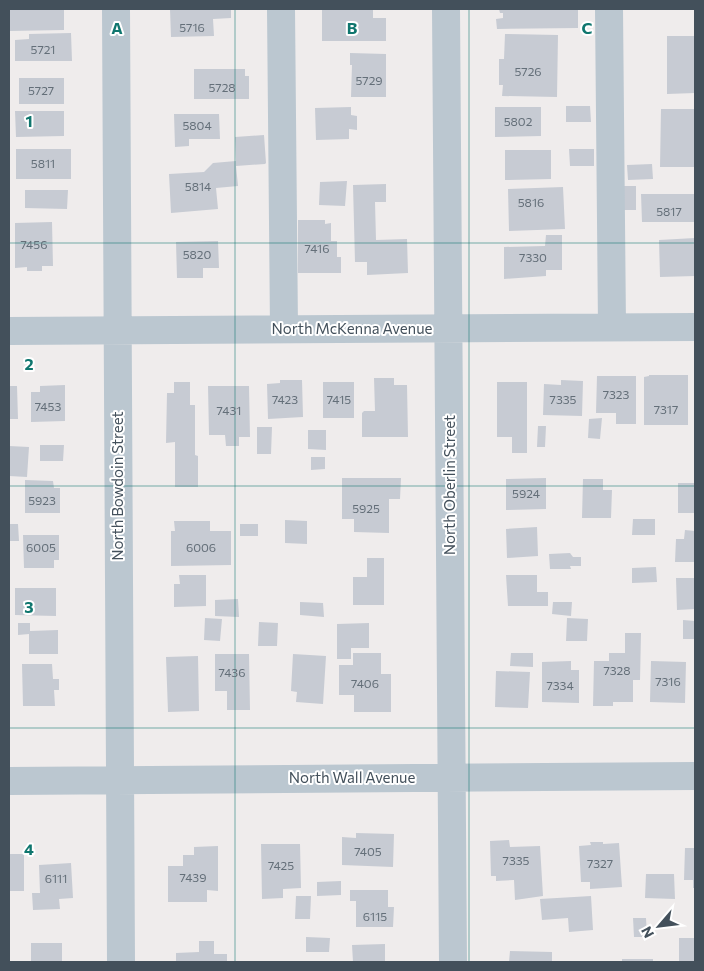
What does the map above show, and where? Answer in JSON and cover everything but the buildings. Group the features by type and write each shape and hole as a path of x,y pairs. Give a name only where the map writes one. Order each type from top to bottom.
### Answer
{"street":[{"name":"North Bowdoin Street","path":"116,9 121,962"},
{"path":"281,9 284,330"},
{"name":"North Oberlin Street","path":"446,9 453,962"},
{"path":"609,9 612,327"},
{"name":"North McKenna Avenue","path":"9,331 695,327"},
{"name":"North Wall Avenue","path":"9,781 695,776"}]}
